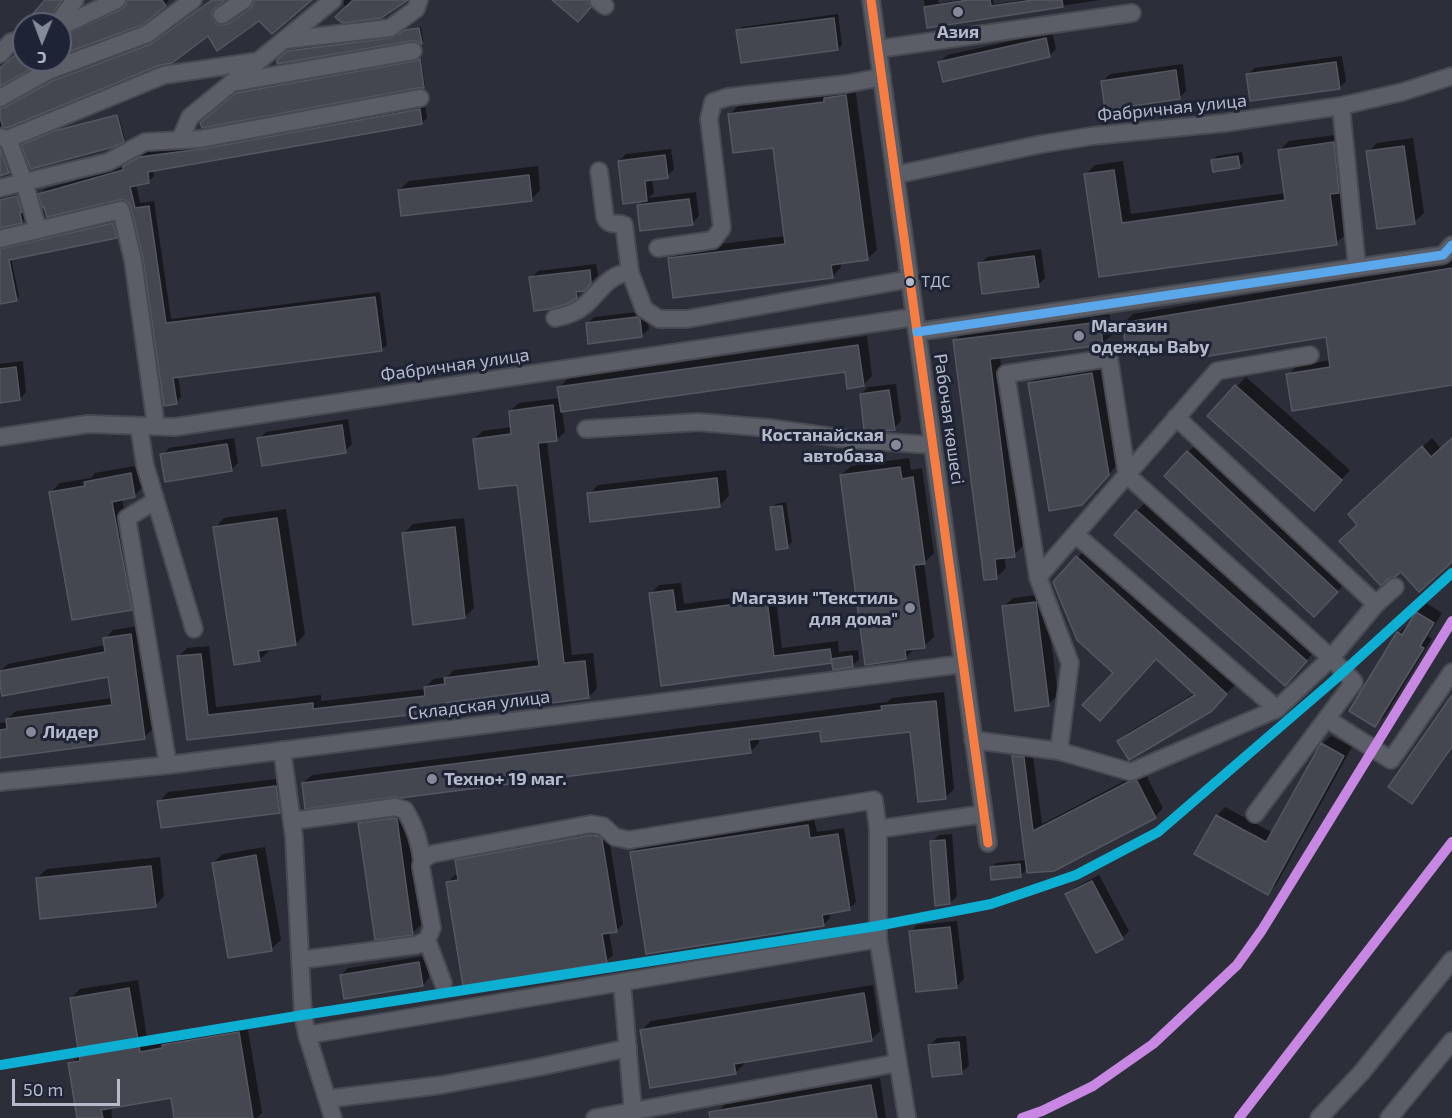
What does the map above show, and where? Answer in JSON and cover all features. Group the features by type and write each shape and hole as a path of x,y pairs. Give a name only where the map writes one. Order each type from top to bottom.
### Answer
{"street":[{"path":"72,20 117,0"},
{"path":"0,98 48,71 147,34 173,6 193,0"},
{"path":"222,15 244,0"},
{"path":"180,140 190,117 333,0"},
{"path":"284,40 390,28 416,9 419,0"},
{"name":"Рабочая көшесі","path":"871,0 988,843"},
{"path":"878,49 1132,13"},
{"path":"0,54 12,42"},
{"path":"230,84 413,51"},
{"path":"38,230 24,182 4,138 164,75 259,60"},
{"name":"Фабричная улица","path":"894,175 1042,144 1224,123 1341,106 1402,92 1452,76"},
{"path":"658,248 713,240 722,228 709,119 713,102 882,77"},
{"path":"0,188 108,162 145,142 200,138 420,98"},
{"path":"1341,106 1357,267"},
{"path":"599,171 607,221 614,225 624,225 630,272 644,309 659,319 687,319 910,279"},
{"path":"0,239 122,210 133,260 147,426 145,465 194,628"},
{"name":"Фабричная улица","path":"0,437 88,424 175,427 1443,255 1452,245"},
{"path":"555,318 568,316 584,306 614,276 630,272"},
{"path":"1038,577 1217,371 1310,355"},
{"path":"1059,751 1070,663 1038,577 1006,374 1108,358 1127,475 1331,658 1354,682 1255,814"},
{"path":"1176,417 1376,604"},
{"path":"586,429 698,422 770,428 855,440 933,445"},
{"path":"156,501 127,518 168,765"},
{"path":"1075,534 1277,709"},
{"path":"974,740 1059,751 1131,772 1277,709 1331,658 1376,604 1395,587"},
{"name":"Складская улица","path":"0,782 168,765 963,664"},
{"path":"1327,719 1391,760 1452,672"},
{"path":"282,750 294,837 303,1016 333,1118"},
{"path":"422,860 432,854 591,824 603,826 615,837 629,840 874,800 878,829 878,939 906,1117"},
{"path":"292,821 395,807 405,810 418,841 432,928 427,940 417,945 300,960"},
{"path":"878,829 984,814"},
{"path":"307,1035 878,939"},
{"path":"427,940 443,983"},
{"path":"1319,1118 1362,1072 1452,960"},
{"path":"622,982 633,1111"},
{"path":"1389,1118 1452,1041"},
{"path":"327,1099 441,1085 628,1048"},
{"path":"595,1118 898,1063"}],"building":[{"path":"45,0 62,0 54,12 34,12"},
{"path":"127,0 162,0 166,6 142,25 72,51 72,32 122,9"},
{"path":"212,0 225,0 212,11 214,21 222,25 228,24 250,9 254,0 312,0 272,34 259,21 217,51 208,36 172,63 160,65 7,128 3,127 0,108 52,81 151,44"},
{"path":"353,0 408,0 381,18 342,23 335,17"},
{"path":"552,0 588,0 591,7 578,22"},
{"name":"Азия","path":"968,0 990,0 991,6 1033,0 1062,0 1063,7 927,28 924,7"},
{"path":"834,18 838,50 741,63 736,30"},
{"path":"419,28 422,44 411,41 277,64 277,60 287,51 391,38 405,30"},
{"path":"1046,38 1050,57 943,82 938,62"},
{"path":"12,58 12,72 25,72 0,86 0,68"},
{"path":"420,59 424,88 202,128 200,123 236,93"},
{"path":"1336,62 1340,89 1250,101 1246,74"},
{"path":"1176,70 1180,99 1105,110 1101,81"},
{"path":"846,95 868,260 831,265 833,278 673,298 668,258 785,244 773,148 733,153 728,114 824,102 824,98"},
{"path":"420,109 422,124 148,172 149,183 130,187 135,208 149,206 166,323 375,297 382,351 173,378 177,404 164,406 143,258 129,203 119,200 47,217 38,194 123,170 123,166 139,157 202,149"},
{"path":"117,115 124,142 31,169 21,145 54,131"},
{"path":"1334,142 1339,193 1330,194 1337,245 1099,277 1084,174 1114,170 1122,223 1285,200 1278,150"},
{"path":"1404,146 1415,224 1377,229 1366,151"},
{"path":"0,148 9,173 0,176"},
{"path":"665,155 668,178 645,181 647,201 623,204 618,161"},
{"path":"1238,156 1240,168 1213,172 1211,160"},
{"path":"529,175 532,201 401,216 398,190"},
{"path":"17,196 22,212 20,213 22,223 0,228 0,200"},
{"path":"689,199 693,225 640,231 637,205"},
{"path":"113,223 117,238 9,260 17,301 0,304 0,249"},
{"path":"1034,256 1039,287 982,294 978,263"},
{"path":"1452,268 1452,385 1292,411 1286,374 1330,367 1326,337 1203,357 1200,343 1127,355 1122,323"},
{"path":"590,270 591,283 585,291 576,292 577,298 567,304 534,311 529,277"},
{"path":"637,317 640,319 642,337 588,344 586,323"},
{"path":"1100,322 1103,345 990,359 1015,557 995,559 997,579 984,580 953,340"},
{"path":"858,345 864,386 847,389 845,372 561,412 557,387"},
{"path":"16,367 20,400 0,403 0,369"},
{"path":"1092,373 1109,475 1082,505 1049,511 1028,383"},
{"path":"1235,385 1342,480 1314,511 1207,416"},
{"path":"889,390 895,430 864,430 860,394"},
{"path":"553,405 557,441 538,443 564,663 585,661 589,698 543,704 541,690 444,703 444,707 418,711 418,714 187,740 177,656 201,654 208,715 313,703 313,709 425,696 424,687 445,684 444,678 539,666 517,485 479,489 473,439 511,434 509,411"},
{"path":"342,425 346,453 262,466 257,438"},
{"path":"1452,438 1452,562 1419,592 1401,572 1381,586 1339,541 1357,525 1348,514 1422,446 1431,457"},
{"path":"227,444 232,471 165,482 160,454"},
{"path":"1187,451 1338,592 1314,617 1164,476"},
{"path":"900,467 902,479 913,477 925,564 914,565 925,648 905,650 906,659 865,665 840,475"},
{"path":"131,473 135,497 112,502 132,610 72,620 49,492 85,486 84,482"},
{"path":"717,478 720,507 590,522 587,493"},
{"path":"782,506 788,548 776,550 770,507"},
{"path":"1136,510 1307,661 1285,686 1114,535"},
{"path":"277,518 296,645 258,651 260,661 234,665 213,527"},
{"path":"455,527 465,618 413,625 402,533"},
{"path":"1076,556 1227,694 1212,711 1129,760 1117,741 1195,695 1156,659 1100,721 1082,705 1113,673 1077,640 1053,582"},
{"path":"673,590 676,612 767,600 774,656 830,649 832,663 661,686 649,593"},
{"path":"1036,602 1049,706 1015,711 1002,606"},
{"path":"1416,612 1434,623 1420,646 1424,648 1375,727 1349,711 1397,632 1402,635"},
{"path":"131,634 145,739 0,758 0,730 7,729 6,719 112,705 108,677 2,696 0,671 105,652 103,638"},
{"path":"852,656 853,667 833,670 831,659"},
{"path":"1452,695 1452,747 1412,804 1388,787"},
{"path":"936,701 946,799 918,802 910,732 821,742 820,731 749,740 751,753 305,809 302,783 882,710 881,706"},
{"path":"1321,743 1344,756 1268,895 1194,854 1216,815 1266,842"},
{"path":"1012,756 1024,757 1033,831 1128,782 1137,781 1156,818 1054,871 1027,873"},
{"path":"276,786 280,813 161,828 157,801"},
{"path":"397,819 413,935 375,940 358,823"},
{"path":"808,825 810,838 838,834 850,910 822,915 824,926 646,954 630,852"},
{"path":"591,835 602,839 617,932 602,934 607,963 463,986 446,882 458,880 455,860"},
{"path":"945,840 950,904 935,906 930,841"},
{"path":"256,855 272,951 228,958 212,863"},
{"path":"1020,864 1021,877 991,880 990,867"},
{"path":"151,866 156,907 40,919 36,878"},
{"path":"1092,881 1123,939 1096,953 1065,894"},
{"path":"950,927 957,988 916,992 909,931"},
{"path":"419,962 423,986 344,999 340,975"},
{"path":"129,988 140,1052 162,1048 162,1045 239,1032 253,1118 174,1118 171,1098 101,1110 103,1118 77,1118 68,1063 80,1061 70,998"},
{"path":"864,993 872,1041 734,1064 736,1074 650,1088 640,1030"},
{"path":"959,1042 962,1074 932,1077 928,1045"},
{"path":"871,1085 877,1118 710,1118 709,1112"}],"transit line":[{"path":"871,0 988,843"},
{"path":"917,332 1443,255 1452,245"},
{"path":"0,1065 303,1015 877,926 991,904 1076,875 1158,832 1332,682 1452,573"},
{"path":"1022,1118 1042,1111 1093,1086 1153,1044 1237,965 1262,930 1452,621"},
{"path":"1239,1118 1452,842"}],"place":[{"name":"Азия","path":"958,12"},
{"name":"ТДС","path":"910,282"},
{"name":"Магазин одежды Baby","path":"1079,336"},
{"name":"Костанайская автобаза","path":"896,445"},
{"name":"Магазин \"Текстиль для дома\"","path":"910,608"},
{"name":"Лидер","path":"31,732"},
{"name":"Техно+ 19 маг.","path":"432,779"}]}
